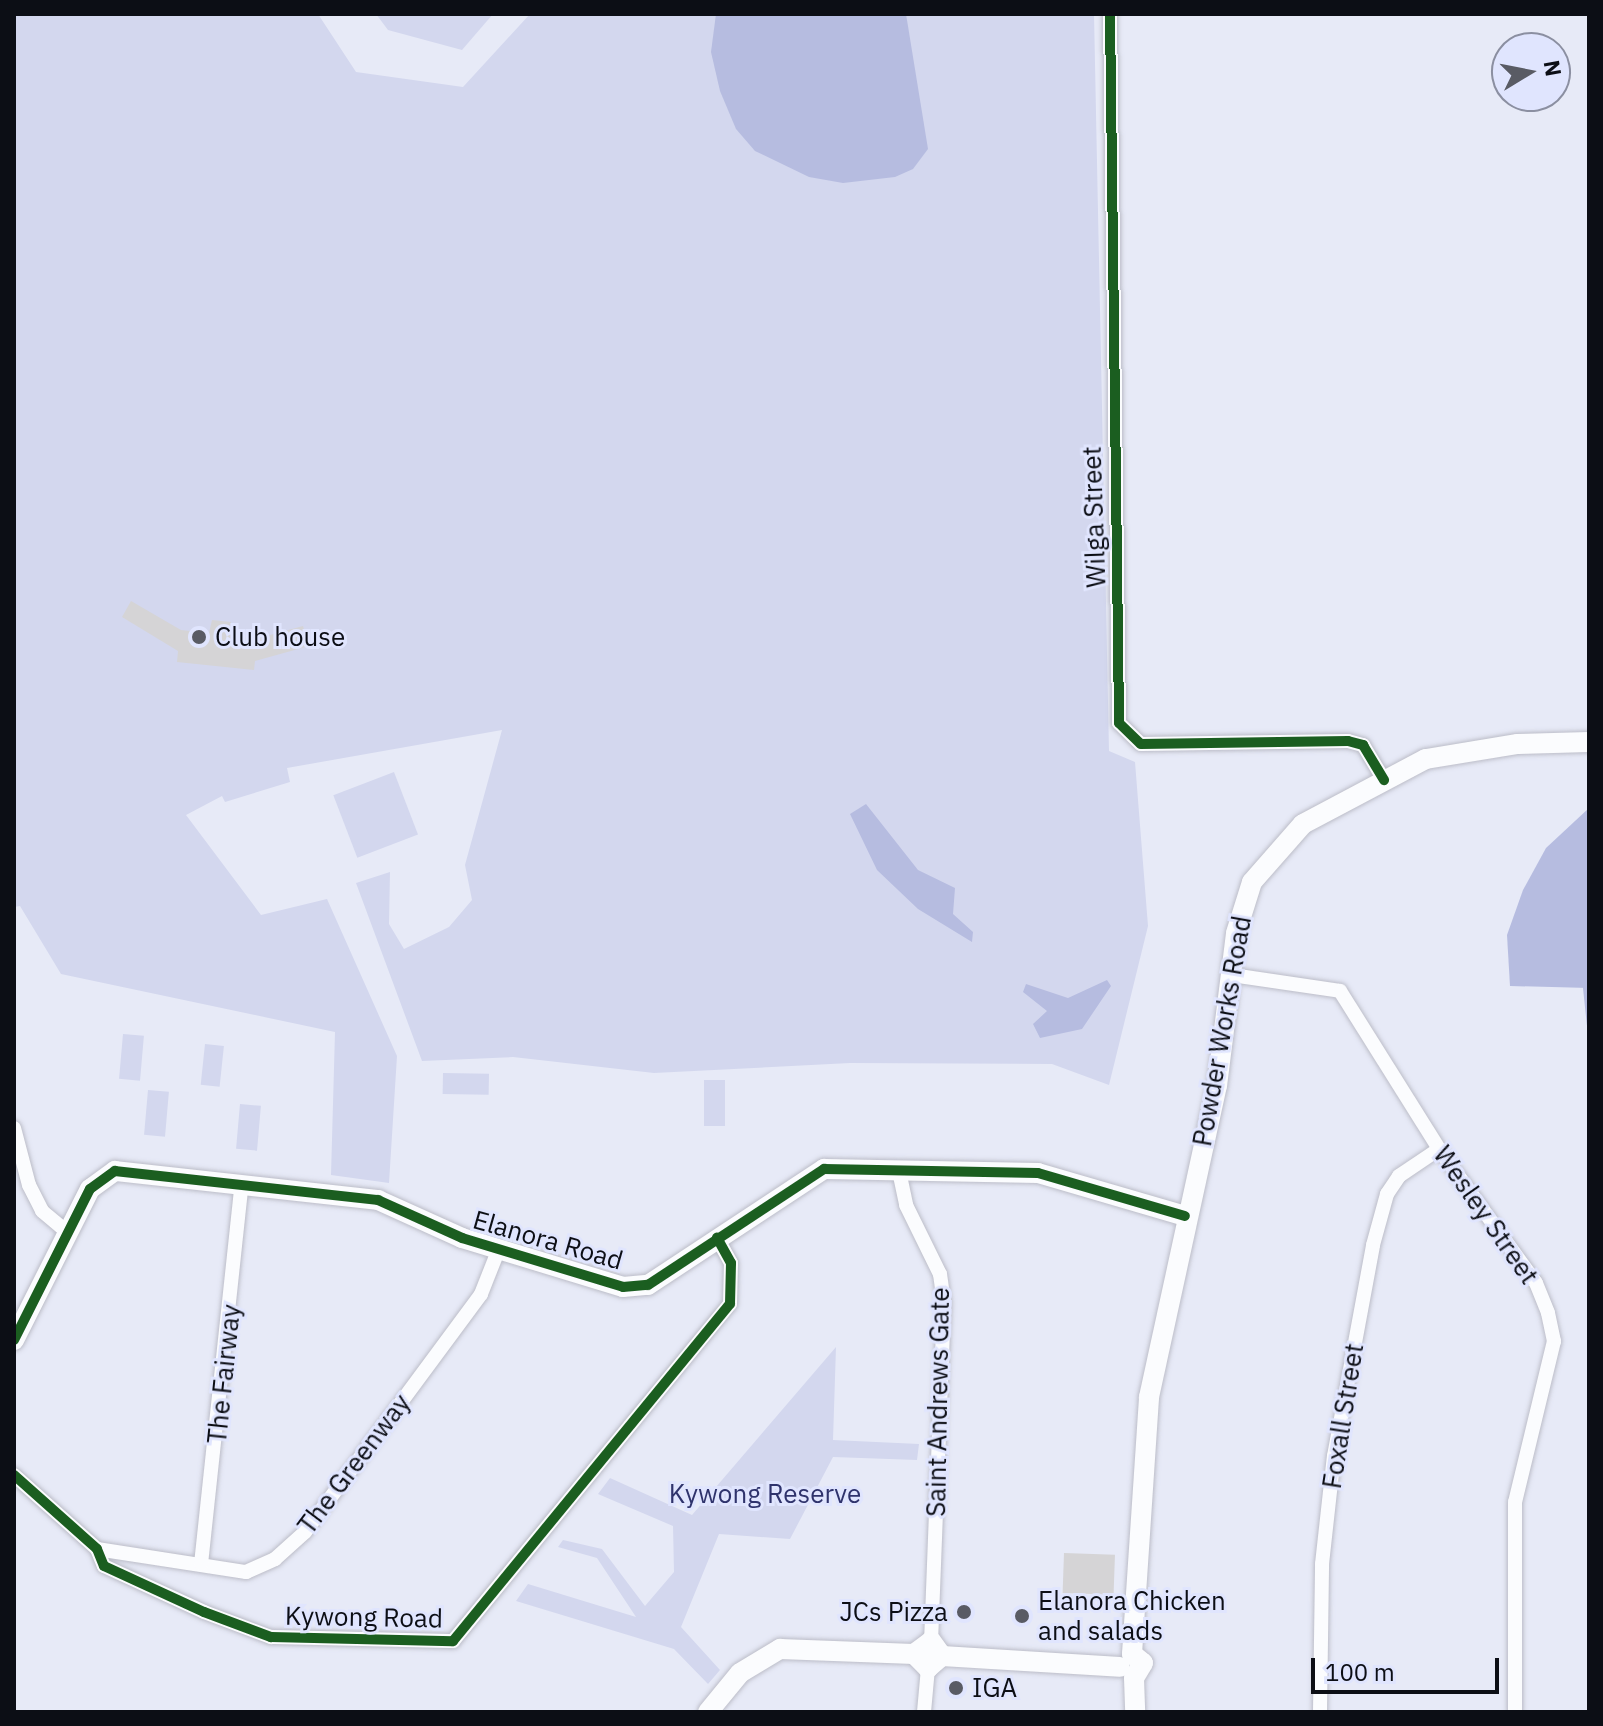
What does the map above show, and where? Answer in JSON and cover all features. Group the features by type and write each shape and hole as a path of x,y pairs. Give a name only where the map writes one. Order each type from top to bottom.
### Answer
{"street":[{"name":"Wilga Street","path":"1110,14 1119,723 1141,744 1348,741 1363,745 1384,780"},
{"name":"Powder Works Road","path":"1135,1712 1128,1666 1149,1397 1185,1216 1217,1086 1242,908 1268,858 1303,824 1384,780 1452,751 1589,742"},
{"name":"Wesley Street","path":"1232,975 1340,991 1439,1149 1536,1283 1555,1334 1515,1502 1515,1712"},
{"path":"14,1128 29,1185 42,1211 67,1232"},
{"name":"Foxall Street","path":"1320,1712 1322,1564 1334,1456 1373,1245 1399,1176 1439,1149"},
{"name":"Elanora Road","path":"14,1340 90,1189 115,1171 378,1200 498,1251 623,1287 648,1285 824,1169 1038,1173 1185,1216"},
{"name":"Saint Andrews Gate","path":"899,1171 906,1205 940,1274 944,1304 924,1712"},
{"name":"The Fairway","path":"201,1564 242,1183"},
{"name":"Kywong Road","path":"14,1475 97,1549 104,1566 271,1637 453,1641 730,1304 731,1263 717,1238"},
{"name":"The Greenway","path":"97,1549 246,1572 275,1559 305,1532 481,1294 498,1251"},
{"path":"708,1712 740,1673 780,1649 1128,1666"}],"green space":[{"path":"14,14 318,14 356,72 463,87 530,14 1094,14 1109,751 1135,762 1148,926 1109,1085 1052,1064 850,1063 654,1073 513,1057 422,1061 356,883 390,872 389,924 404,949 449,927 472,900 465,865 502,730 287,768 290,782 225,802 222,796 186,815 261,915 327,899 397,1056 389,1183 331,1175 335,1032 61,974 20,906 14,907"},
{"path":"376,14 493,14 462,50 388,30"},
{"path":"394,772 418,835 357,858 333,795"},
{"path":"123,1034 144,1036 140,1081 119,1079"},
{"path":"205,1044 224,1046 220,1087 201,1085"},
{"path":"443,1073 489,1074 489,1095 443,1094"},
{"path":"704,1080 725,1080 725,1126 704,1126"},
{"path":"148,1090 169,1092 165,1137 144,1135"},
{"path":"240,1104 261,1106 257,1151 236,1149"},
{"name":"Kywong Reserve","path":"836,1347 833,1440 919,1444 917,1460 833,1457 790,1539 719,1534 681,1627 720,1670 708,1684 674,1649 516,1601 528,1584 636,1617 597,1558 558,1547 563,1540 602,1549 645,1606 674,1572 673,1526 598,1494 610,1478 692,1515"}],"shaded area":[{"path":"716,14 906,14 928,149 913,169 895,177 843,183 809,177 755,151 736,129 720,91 711,52"},
{"path":"866,804 918,870 955,888 953,914 973,932 972,942 918,909 877,870 850,814"},
{"path":"1589,808 1589,988 1510,986 1507,935 1523,890 1546,848"},
{"path":"1107,980 1111,986 1082,1029 1040,1038 1033,1024 1047,1011 1023,992 1026,984 1068,998"}],"building":[{"name":"Club house","path":"131,601 181,630 209,633 212,620 231,622 229,635 259,638 303,626 309,646 255,661 254,670 177,662 178,651 122,617"},
{"path":"1064,1553 1115,1555 1114,1595 1063,1593"}],"waterway":[{"path":"1585,988 1589,1025"}],"cycle path":[{"path":"1110,14 1119,723 1141,744 1348,741 1363,745 1384,780"},
{"path":"14,1340 90,1189 115,1171 378,1200 462,1238 623,1287 648,1285 824,1169 1038,1173 1185,1216"},
{"path":"14,1475 97,1549 104,1566 204,1612 271,1637 453,1641 730,1304 731,1263 717,1238"}],"place":[{"name":"Club house","path":"199,637"},
{"name":"JCs Pizza","path":"964,1612"},
{"name":"Elanora Chicken and salads","path":"1022,1616"},
{"name":"IGA","path":"956,1688"}]}
